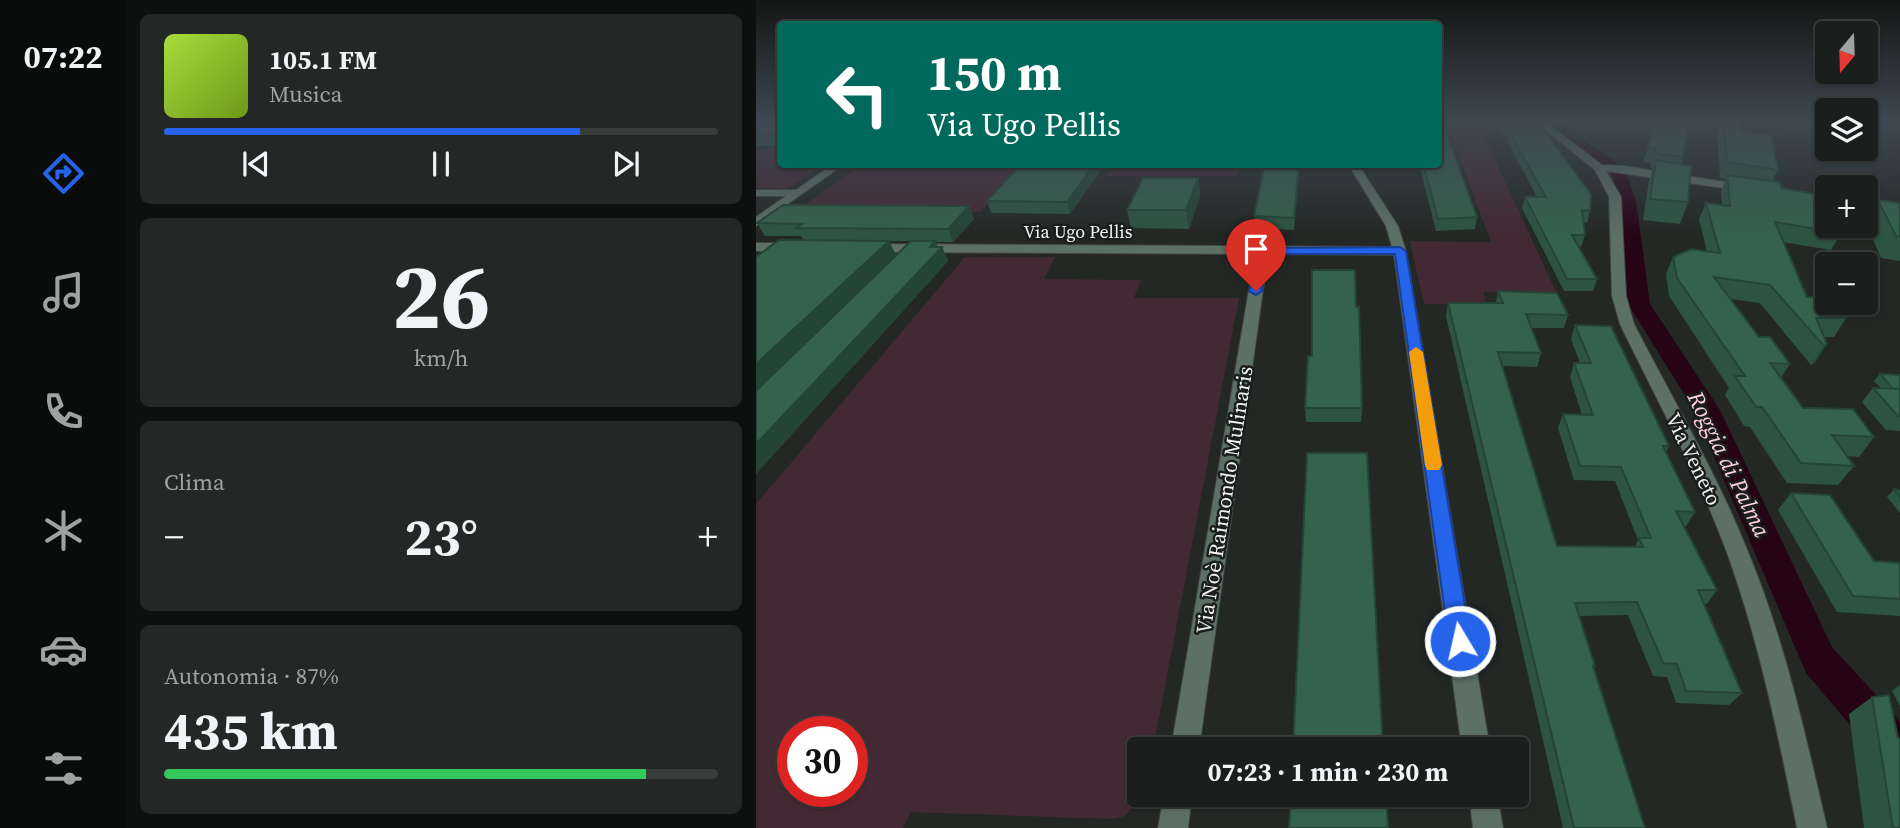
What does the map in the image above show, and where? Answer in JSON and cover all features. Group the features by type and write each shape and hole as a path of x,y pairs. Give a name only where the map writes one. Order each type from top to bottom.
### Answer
{"street":[{"name":"Via Veneto","path":"1590,159 1603,168 1615,197 1619,296 1627,324 1713,496 1748,578 1784,695 1812,828"},
{"path":"756,222 834,168"},
{"path":"1356,168 1392,226 1400,251 1474,737"},
{"path":"1603,168 1625,169 1757,190"},
{"path":"756,193 798,193"},
{"path":"756,247 803,247"},
{"name":"Via Ugo Pellis","path":"858,248 1400,251"},
{"path":"897,264 914,248"},
{"name":"Via Noè Raimondo Mulinaris","path":"1187,737 1262,250"},
{"path":"1173,828 1176,807"},
{"path":"1485,807 1488,828"}],"shaded area":[{"path":"756,159 777,159 777,168 819,168 787,189 756,188"},
{"path":"1460,159 1494,159 1557,294 1484,292 1486,305 1424,304 1410,241 1491,242"},
{"path":"857,168 1020,168 981,212 796,211"},
{"path":"1111,168 1239,168 1237,176 1106,176"},
{"path":"965,257 1055,257 1044,279 1141,280 1134,298 1239,298 1155,737 1127,737 1127,807 1132,807 1125,816 1113,819 911,812 903,828 756,828 756,504"}],"building":[{"path":"1442,159 1456,159 1477,217 1438,219 1424,168 1442,168"},
{"path":"1524,159 1565,159 1591,194 1590,211 1582,210 1585,235 1572,235 1597,279 1567,279 1525,197 1546,197"},
{"path":"1727,159 1776,159 1778,170 1727,162"},
{"path":"1656,160 1691,166 1688,202 1650,199"},
{"path":"1017,168 1091,168 1067,202 987,201"},
{"path":"1264,168 1299,168 1294,218 1254,216"},
{"path":"1727,175 1780,182 1781,188 1815,194 1815,229 1775,222 1807,297 1815,297 1815,315 1843,315 1846,318 1816,318 1827,344 1824,346 1770,285 1714,277 1759,337 1770,337 1790,364 1770,363 1803,408 1853,409 1874,437 1832,435 1854,466 1801,463 1762,407 1756,407 1735,376 1745,376 1677,278 1673,257 1691,249 1720,253 1706,203 1730,206"},
{"path":"1143,178 1198,178 1186,210 1127,210"},
{"path":"1878,200 1900,203 1900,237 1896,236"},
{"path":"783,205 969,206 948,229 796,228 802,224 757,223"},
{"path":"779,240 889,241 756,364 756,257"},
{"path":"911,241 935,241 930,247 942,247 756,444 756,391"},
{"path":"1312,270 1355,270 1356,307 1359,307 1362,408 1305,408 1308,356 1312,356"},
{"path":"1498,291 1557,293 1568,315 1526,314 1541,353 1498,352 1557,546 1643,547 1639,538 1651,538 1621,467 1580,466 1563,414 1593,415 1574,363 1591,363 1575,325 1611,326 1669,446 1663,446 1695,512 1676,511 1717,590 1698,590 1742,693 1686,691 1677,664 1663,663 1637,602 1575,603 1645,828 1574,828 1448,303 1503,303"},
{"path":"1880,374 1900,375 1900,389 1893,389"},
{"path":"1873,388 1900,389 1900,416 1898,416"},
{"path":"1307,453 1367,453 1382,737 1294,737"},
{"path":"1791,493 1830,495 1874,561 1900,563 1900,599 1853,596"},
{"path":"1889,695 1900,739 1900,828 1893,828 1872,697"},
{"path":"1290,807 1387,807 1388,828 1289,828"}],"waterway":[{"name":"Roggia di Palma","path":"1602,159 1618,172 1628,201 1639,304 1707,410 1819,660 1900,751"}],"slow traffic":[{"path":"1416,352 1433,465"}],"route":[{"path":"1256,291 1262,250 1400,251 1460,641"}]}
